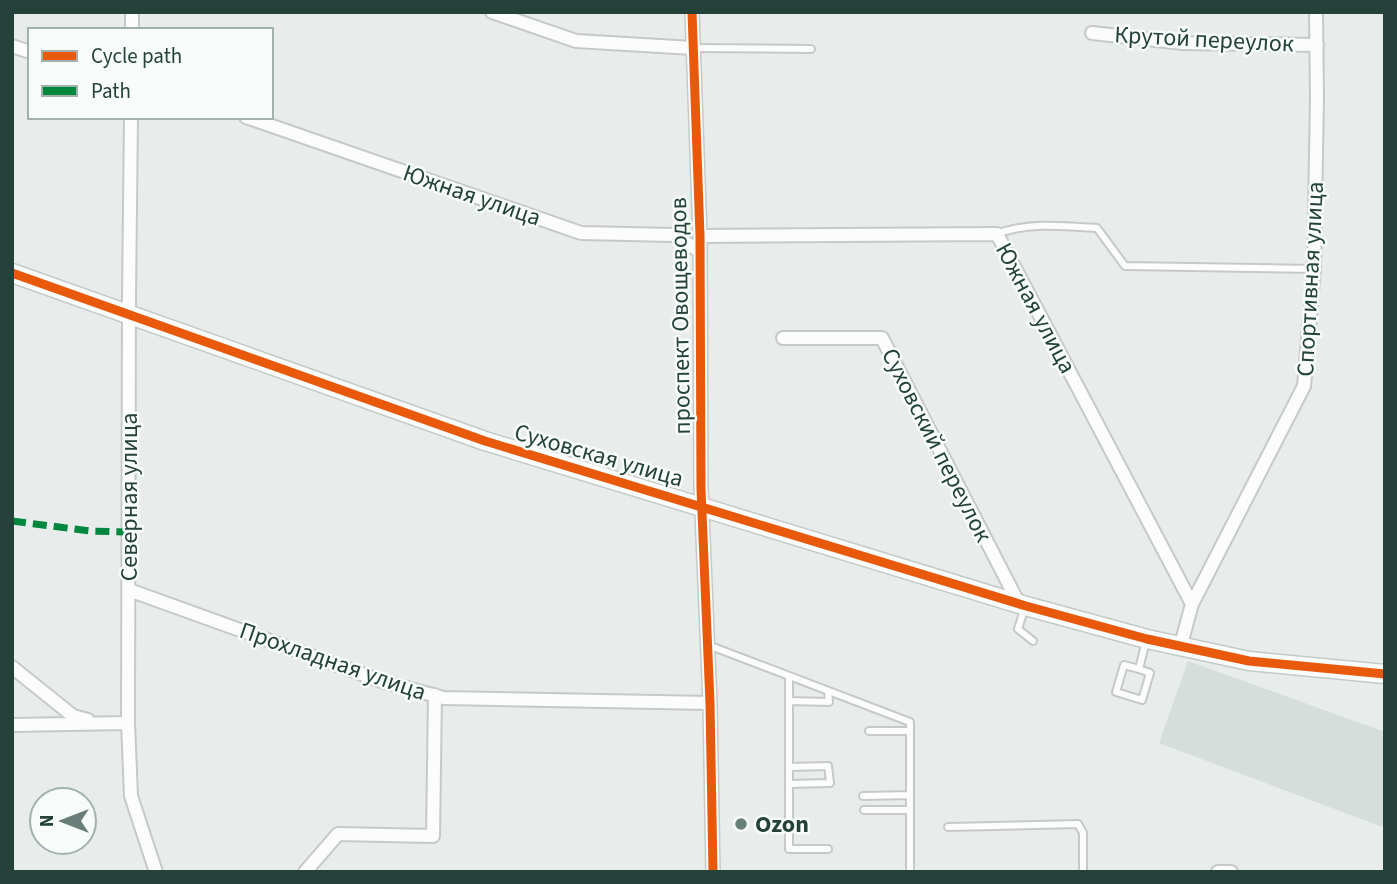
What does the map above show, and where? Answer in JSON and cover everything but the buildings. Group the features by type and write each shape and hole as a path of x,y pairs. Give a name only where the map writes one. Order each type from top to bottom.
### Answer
{"street":[{"path":"492,12 576,41 693,48"},
{"name":"проспект Овощеводов","path":"692,12 700,236 701,505 710,704 713,872"},
{"name":"Спортивная улица","path":"1192,604 1304,386 1314,269 1316,12"},
{"name":"Крутой переулок","path":"1092,33 1183,43 1317,45"},
{"name":"Северная улица","path":"131,119 128,723 131,796 156,872"},
{"name":"Южная улица","path":"252,119 581,233 674,235 699,251"},
{"name":"Южная улица","path":"700,236 997,234 1192,604"},
{"name":"Суховская улица","path":"12,272 485,441 1022,605 1184,648 1273,664 1385,674"},
{"name":"Суховский переулок","path":"783,338 881,338 1022,605"},
{"name":"Прохладная улица","path":"129,590 381,681 444,698 710,704"},
{"path":"1184,648 1183,637 1192,604"},
{"path":"12,667 73,716 103,724"},
{"path":"305,872 338,834 433,836 435,695"},
{"path":"12,725 128,723"},
{"path":"1218,872 1231,872"}],"lane":[{"path":"693,48 811,48"},
{"path":"997,234 1007,230 1064,226 1097,228 1125,267 1314,269"},
{"path":"1022,605 1018,629 1034,641"},
{"path":"1139,669 1147,639"},
{"path":"708,645 910,722 910,872"},
{"path":"1124,665 1139,669 1150,673 1142,699 1116,692 1124,665"},
{"path":"789,676 789,849 828,849"},
{"path":"789,701 829,702 828,691"},
{"path":"869,731 910,731"},
{"path":"789,767 828,766 830,783 789,784"},
{"path":"863,796 910,795"},
{"path":"864,810 910,810"},
{"path":"948,827 1077,824 1083,834 1083,872"}],"shaded area":[{"path":"1188,661 1385,732 1385,828 1159,743"}],"marked path":[{"path":"12,521 90,531 129,532"}],"cycle path":[{"path":"692,12 700,236 701,489 710,703 713,872"},
{"path":"12,273 485,441 1026,606 1147,639 1249,661 1385,674"}],"place":[{"name":"Ozon","path":"741,824"}]}
